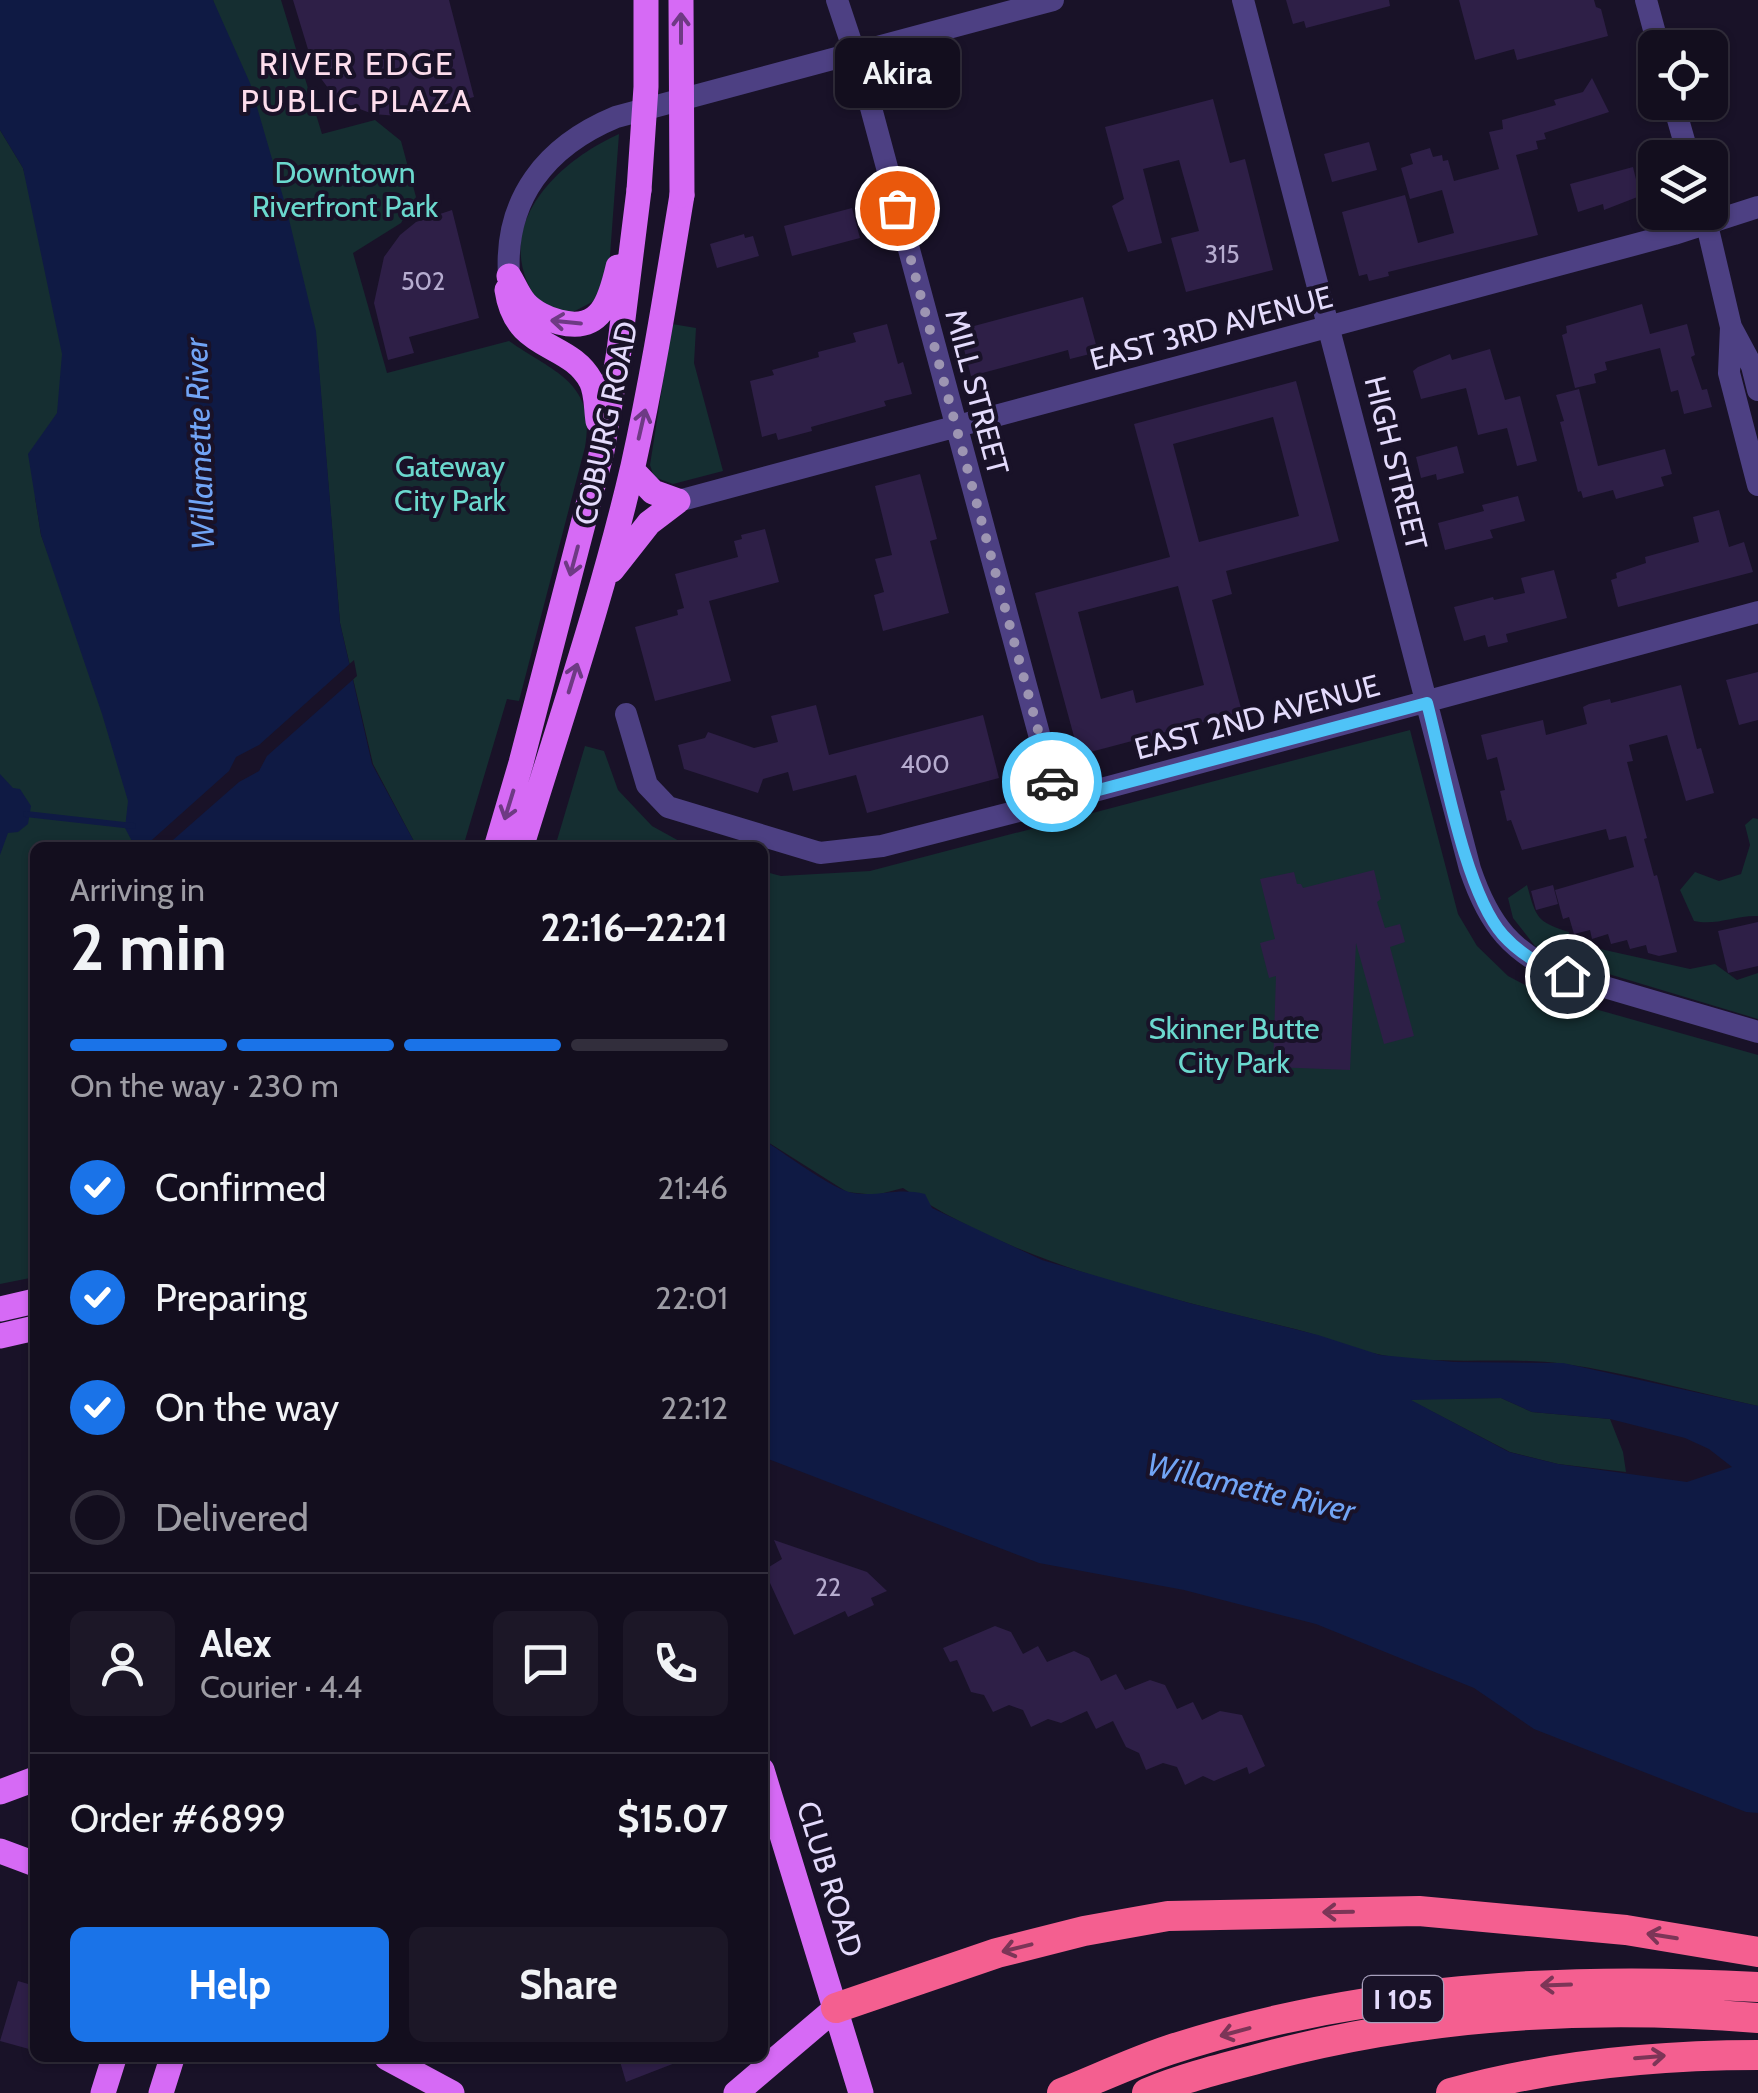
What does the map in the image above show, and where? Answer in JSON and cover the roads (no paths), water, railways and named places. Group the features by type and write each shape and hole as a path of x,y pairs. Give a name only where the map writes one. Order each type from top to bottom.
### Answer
{"highway":[{"path":"836,2008 997,1953 1084,1931 1168,1916 1419,1910 1626,1930 1758,1952"},
{"name":"I 105","path":"1062,2093 1168,2050 1310,2012 1482,1987 1670,1982 1758,1987"},
{"name":"I 105","path":"1147,2093 1178,2080 1325,2040 1487,2017 1676,2011 1758,2018"},
{"path":"1451,2093 1586,2064 1680,2054 1758,2055"}],"main road":[{"name":"COBURG ROAD","path":"522,842 533,767 620,351 639,190 646,87 646,0"},
{"name":"COBURG ROAD","path":"499,842 533,767 602,587 657,358 682,196 680,0"},
{"path":"509,276 526,304 548,320 571,325 598,316 612,294 639,190"},
{"path":"509,276 506,292 522,328 573,362 589,378 595,392 602,451"},
{"path":"602,587 630,544 678,502 654,492 632,470"},
{"path":"0,1309 30,1302"},
{"path":"0,1336 30,1329"},
{"path":"0,1792 30,1781"},
{"name":"CLUB ROAD","path":"768,1789 861,2093"},
{"path":"0,1851 30,1862"},
{"path":"736,2093 836,2008"},
{"path":"102,2093 113,2062"},
{"path":"160,2093 171,2062"},
{"path":"395,2062 445,2088 465,2093"}],"street":[{"name":"MILL STREET","path":"837,0 856,55 1057,801"},
{"path":"509,276 508,235 522,197 554,158 585,131 616,117 1053,0"},
{"name":"HIGH STREET","path":"1243,0 1470,869 1482,900 1503,935 1539,965 1758,1032"},
{"path":"1646,0 1654,30"},
{"name":"EAST 3RD AVENUE","path":"1728,213 1758,207"},
{"name":"EAST 3RD AVENUE","path":"678,502 1675,230"},
{"path":"1708,230 1731,326 1752,366 1758,390"},
{"path":"1731,326 1729,373 1758,485"},
{"name":"EAST 2ND AVENUE","path":"626,714 647,785 668,808 820,854 882,846 1057,801 1758,612"}],"water":[{"name":"Willamette River","path":"0,0 213,0 250,83 316,331 340,623 372,764 414,842 132,842 125,828 128,801 41,535 28,454 57,413 62,354 23,168 0,130"},
{"path":"0,774 13,788 20,789 31,806 28,824 18,832 8,833 0,855"},
{"name":"Willamette River","path":"768,1143 821,1178 853,1193 925,1194 932,1208 1042,1260 1380,1355 1454,1362 1563,1363 1758,1406 1758,1813 1746,1812 1534,1729 1474,1688 1316,1624 1184,1590 1039,1563 768,1459","holes":["1501,1398 1532,1412 1610,1419 1685,1438 1709,1449 1732,1467 1687,1482 1558,1464 1509,1452 1411,1400"]}],"waterway":[{"path":"26,814 133,826"}],"place":[{"name":"Akira","path":"897,208"}],"district":[{"name":"RIVER EDGE PUBLIC PLAZA","path":"357,82"}],"park label":[{"name":"Downtown Riverfront Park","path":"345,189"},
{"name":"Gateway City Park","path":"450,483"},
{"name":"Skinner Butte City Park","path":"1234,1045"}]}
